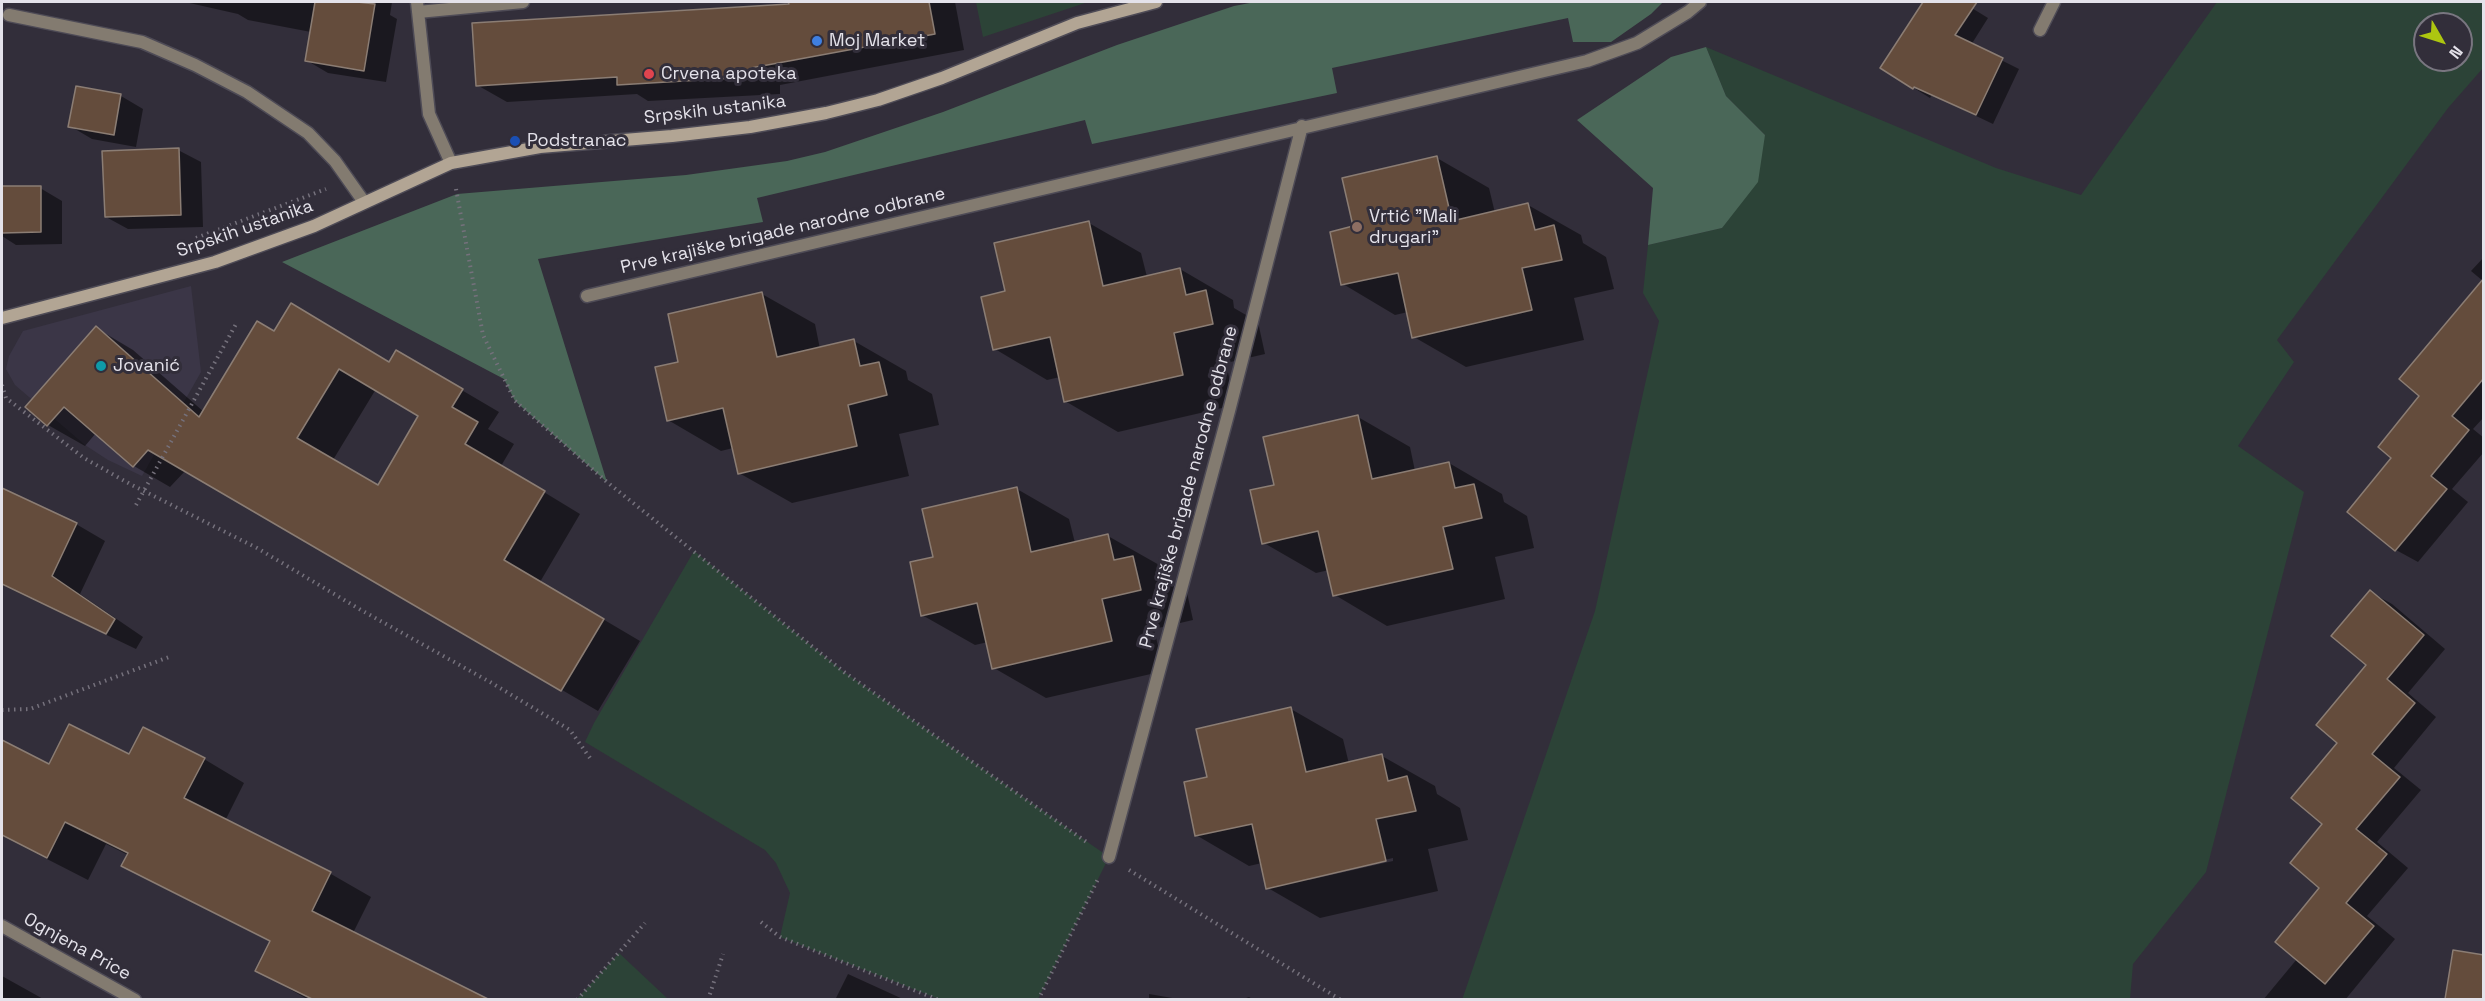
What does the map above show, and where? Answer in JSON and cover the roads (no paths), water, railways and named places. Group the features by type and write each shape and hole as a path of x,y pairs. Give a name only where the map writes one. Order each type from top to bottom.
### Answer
{"street":[{"path":"451,163 429,114 417,7 523,2"},
{"name":"Srpskih ustanika","path":"2,318 215,262 314,226 451,163 540,147 750,127 826,113 878,100 942,78 1077,23 1156,2"},
{"name":"Prve krajiške brigade narodne odbrane","path":"588,296 1302,126 1587,61 1637,44 1700,2"},
{"path":"2040,30 2054,2"},
{"path":"9,15 142,42 195,65 247,92 308,133 335,161 364,202"},
{"name":"Prve krajiške brigade narodne odbrane","path":"1109,857 1229,411 1302,126"},
{"name":"Ognjena Price","path":"2,926 135,999"}],"place":[{"name":"Moj Market","path":"817,41"},
{"name":"Crvena apoteka","path":"649,74"},
{"name":"Podstranac","path":"515,141"},
{"name":"Vrtić \"Mali drugari\"","path":"1357,227"},
{"name":"Jovanić","path":"101,366"}]}
